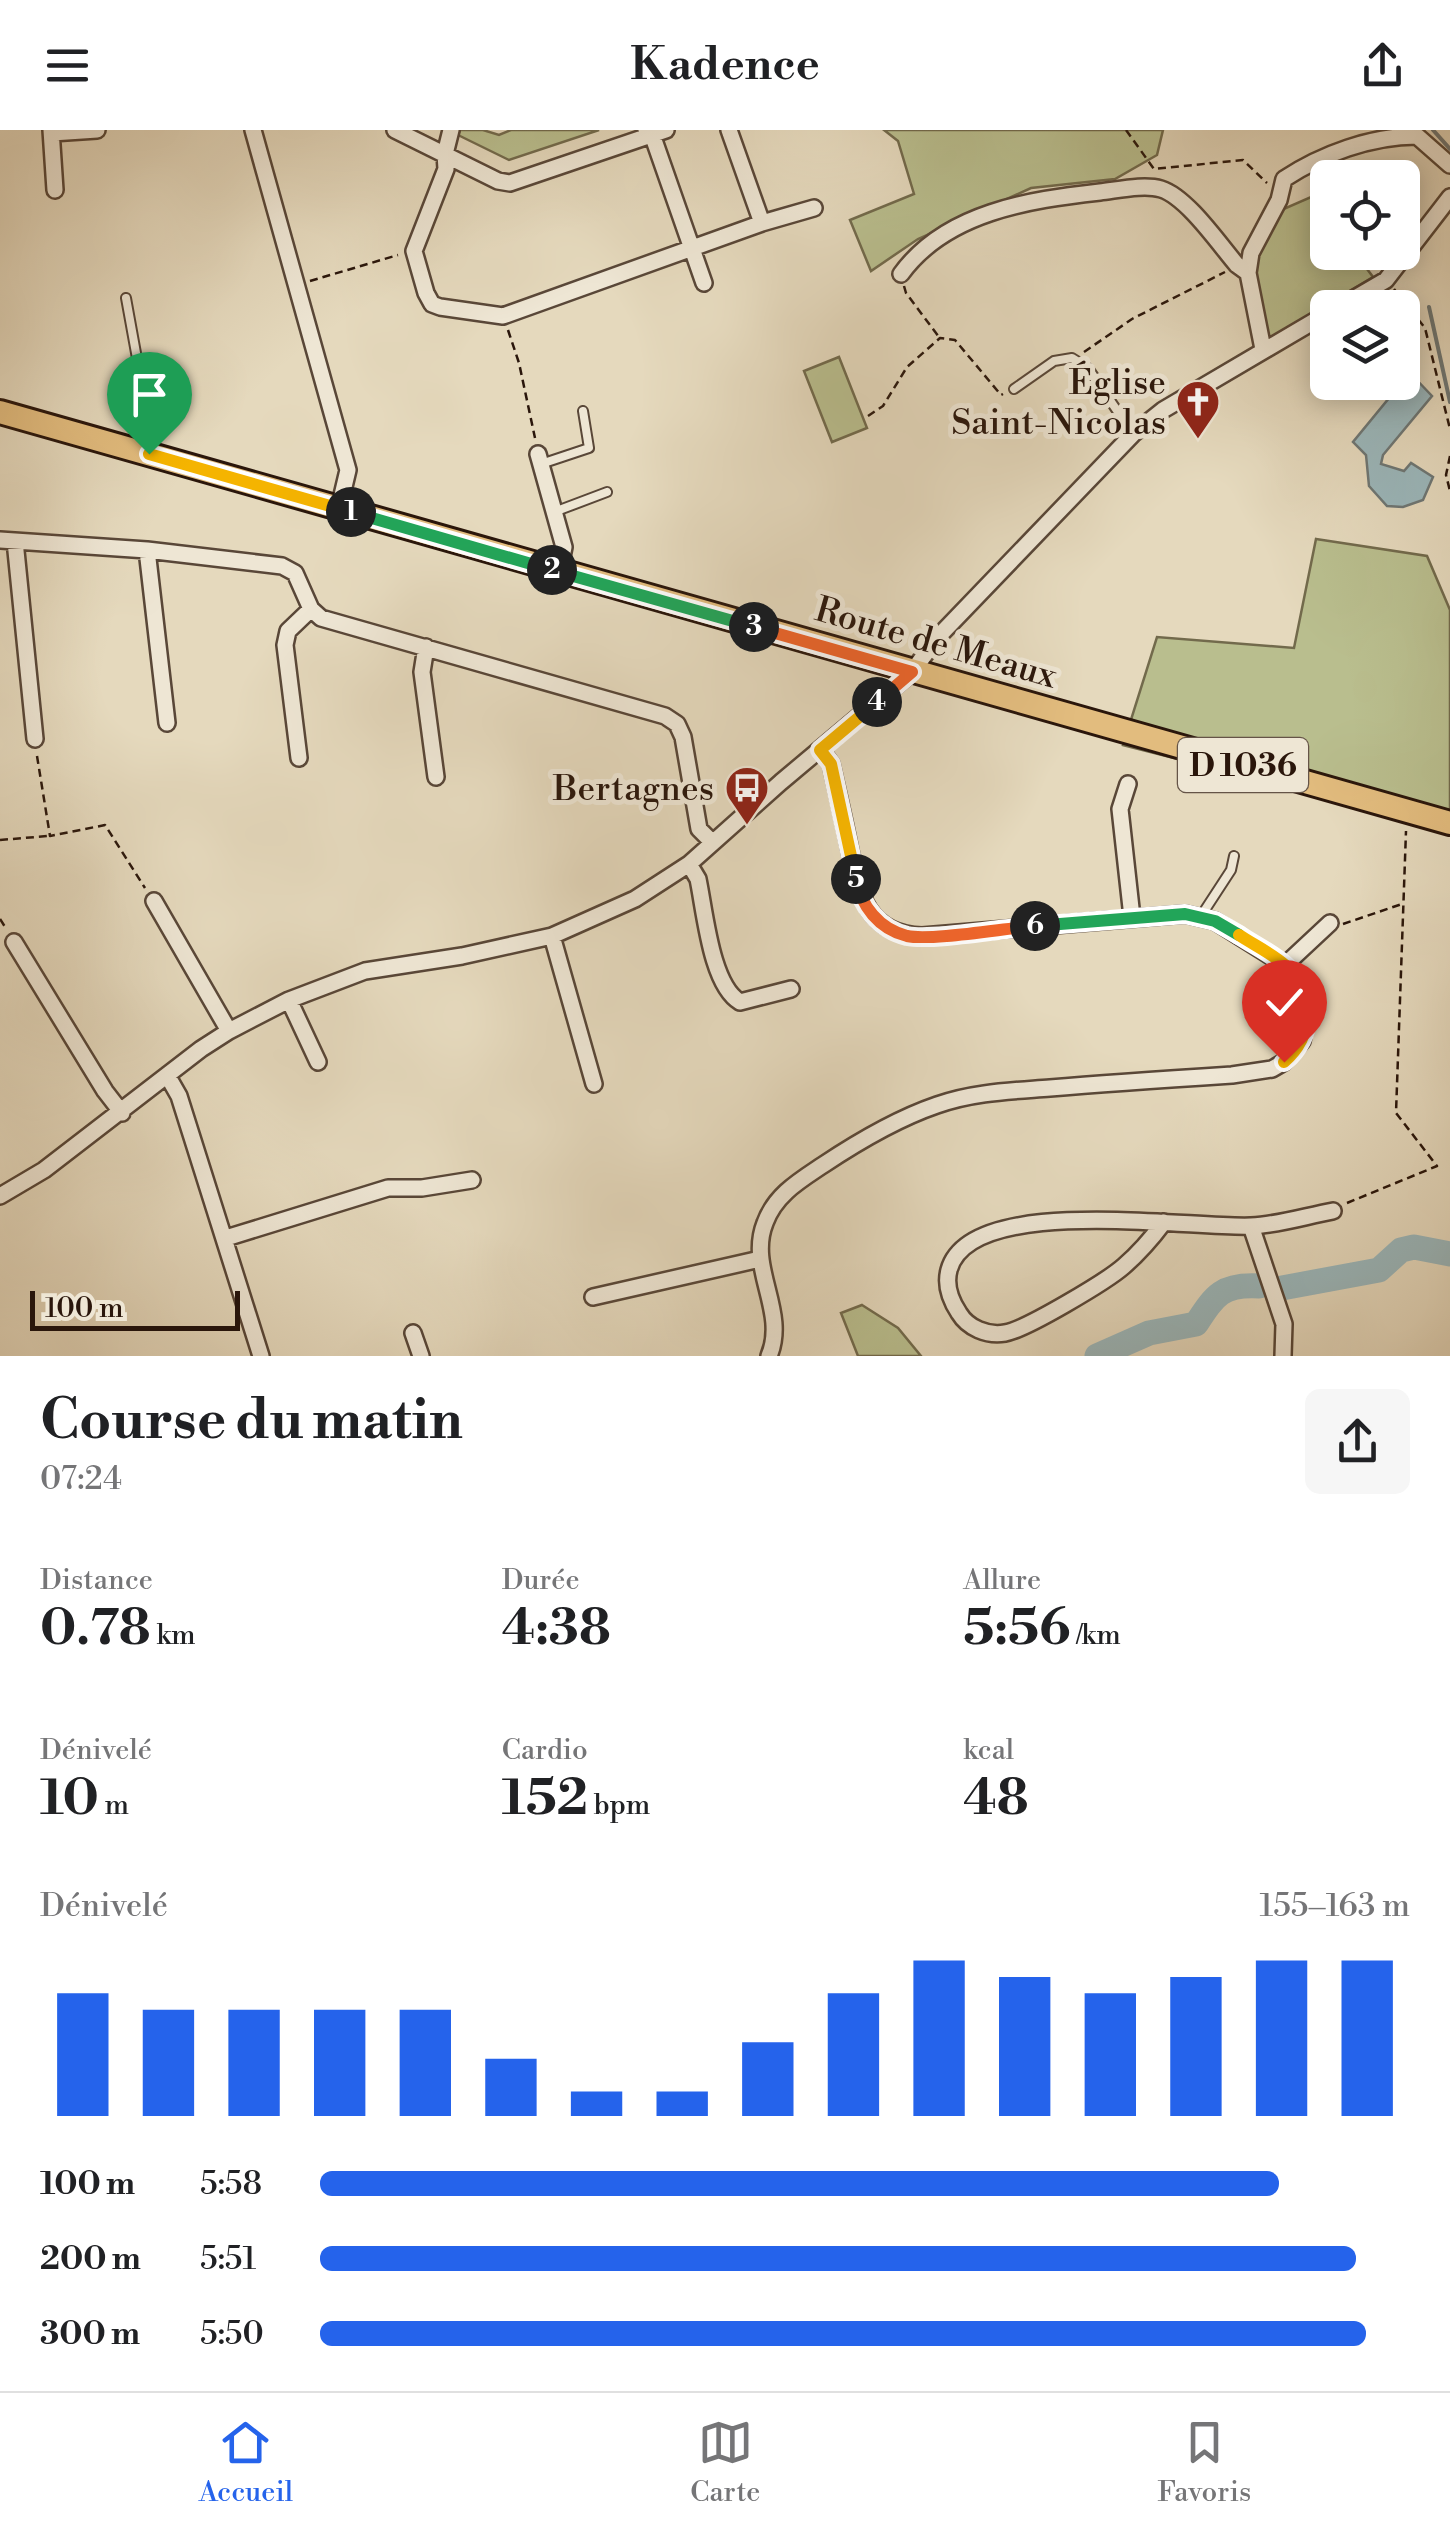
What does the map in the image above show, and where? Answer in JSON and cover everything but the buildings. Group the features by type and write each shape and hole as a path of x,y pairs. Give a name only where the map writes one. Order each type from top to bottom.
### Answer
{"main road":[{"name":"Route de Meaux","path":"0,412 1450,823"}],"street":[{"path":"56,190 52,131 97,130"},
{"path":"253,130 348,470 339,508"},
{"path":"395,130 510,184 648,133 666,130"},
{"path":"451,130 446,168 414,251 432,304 503,316 814,208"},
{"path":"729,130 762,223"},
{"path":"648,133 654,140 704,283"},
{"path":"1242,269 1280,195 1284,178 1298,169 1356,145 1396,136 1417,136 1450,165"},
{"path":"901,274 916,254 937,238 1030,200 1160,188 1179,200 1242,269 1263,350"},
{"path":"1369,290 1386,280 1450,198"},
{"path":"0,1196 44,1170 228,1030 289,1000 365,972 552,936 613,911 689,864 912,672 936,638 1133,434 1163,410 1310,323"},
{"path":"539,459 564,547 559,572"},
{"path":"35,739 8,540 147,550 282,566 295,573 311,609 321,618 665,716 678,724 699,830 712,842"},
{"path":"147,550 166,723"},
{"path":"300,758 285,645 288,631 311,609"},
{"path":"426,647 422,672 436,777"},
{"path":"768,1356 776,1328 760,1259 764,1224 789,1188 847,1148 940,1103 990,1093 1272,1069 1294,1053 1307,1027 1306,995 1285,965 1226,927 1201,916 1132,917 922,936 907,936 885,926 870,912 858,892 831,764 820,750"},
{"path":"1128,784 1120,809 1132,917"},
{"path":"689,864 698,879 720,980 729,995 740,1002 791,989"},
{"path":"154,901 228,1030"},
{"path":"1285,965 1330,923"},
{"path":"552,936 594,1084"},
{"path":"14,942 122,1112"},
{"path":"289,1000 318,1062"},
{"path":"167,1074 179,1096 261,1356"},
{"path":"226,1238 388,1188 422,1188 472,1180"},
{"path":"1164,1222 1120,1270 1006,1334 982,1332 962,1318 950,1297 949,1271 957,1255 987,1233 1027,1222 1164,1222 1252,1226 1333,1210"},
{"path":"1252,1226 1284,1324 1283,1356"},
{"path":"593,1297 760,1259"},
{"path":"413,1333 420,1356"}],"lane":[{"path":"126,298 150,430 149,454"},
{"path":"1014,389 1054,361 1076,360 1088,368 1133,434"},
{"path":"539,459 589,448 583,411"},
{"path":"554,512 607,492"},
{"path":"1201,916 1231,870 1234,856"}],"path":[{"path":"1126,130 1154,169 1244,160 1280,195"},
{"path":"294,286 414,251"},
{"path":"1076,360 1132,319 1242,269"},
{"path":"901,274 906,294 940,338 955,340 1000,396 1014,389"},
{"path":"1386,280 1425,328 1450,429"},
{"path":"503,316 519,363 539,459"},
{"path":"868,416 883,406 907,368 940,338"},
{"path":"1450,456 1446,475 1450,491"},
{"path":"35,739 50,836"},
{"path":"1333,1210 1438,1166 1396,1113 1406,811"},
{"path":"0,840 50,836 106,825 154,901"},
{"path":"1330,923 1343,924 1403,903"}],"green space":[{"path":"460,130 499,135 511,130 599,130 509,160 458,135"},
{"path":"884,130 1163,130 1157,155 1115,179 1031,188 918,239 871,271 850,220 914,194 898,141"},
{"path":"1310,197 1310,270 1368,270 1373,277 1351,290 1310,290 1310,315 1266,341 1255,273 1258,248 1279,211"},
{"path":"839,357 867,428 832,442 804,371"},
{"path":"1316,539 1427,556 1450,610 1450,835 1311,793 1123,745 1157,637 1294,648"},
{"path":"862,1305 898,1328 921,1356 858,1356 841,1313"}],"water":[{"path":"1420,383 1432,396 1383,455 1381,464 1404,471 1411,463 1433,477 1423,500 1403,507 1387,506 1369,486 1366,455 1353,442 1388,400 1420,400"}],"waterway":[{"path":"1433,130 1450,149"},
{"path":"1429,307 1450,402"},
{"path":"1282,1288 1379,1270 1401,1250 1414,1247 1450,1254"},
{"path":"1097,1356 1149,1333 1196,1324 1221,1293 1236,1287 1259,1286"}],"place":[{"name":"Église Saint-Nicolas","path":"1198,440"},
{"name":"Bertagnes","path":"747,826"}],"route":[{"path":"149,454 912,672 820,750 831,764 858,892 870,912 885,926 907,936 1185,914 1215,921 1285,965 1306,995 1307,1027 1302,1041 1284,1062"}]}
